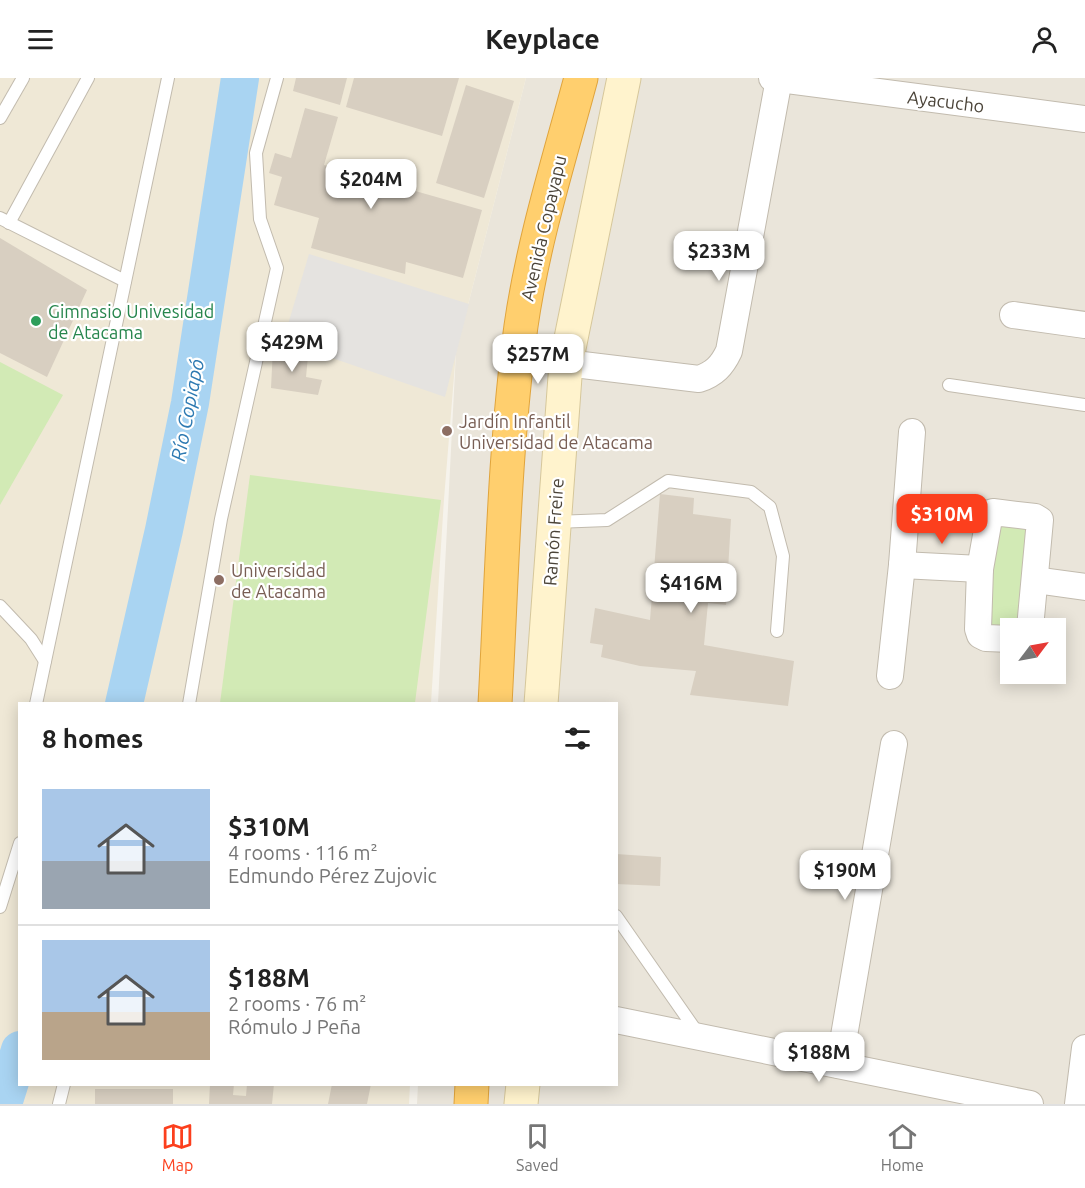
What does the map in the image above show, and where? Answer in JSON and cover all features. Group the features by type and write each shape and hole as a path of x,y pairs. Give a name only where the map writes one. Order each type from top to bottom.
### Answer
{"highway":[{"name":"Avenida Copayapu","path":"495,702 510,436 521,326 540,234 581,78"},
{"path":"471,1104 472,1086"}],"street":[{"name":"Ramón Freire","path":"541,702 566,363 624,78"},
{"path":"566,363 699,380 709,376 725,361 729,351 775,78"},
{"name":"Ayacucho","path":"775,78 1085,119"},
{"path":"1013,315 1085,326"},
{"path":"890,676 902,565 912,432"},
{"path":"1000,639 986,638 980,635 978,629 980,569 990,513 1035,517 1040,520 1031,618"},
{"path":"902,565 980,569"},
{"path":"1035,580 1085,587"},
{"path":"839,1065 894,744"},
{"path":"618,1020 1030,1104"},
{"path":"1078,1104 1085,1048"},
{"path":"522,1104 523,1086"}],"lane":[{"path":"0,118 23,78"},
{"path":"88,78 4,220 125,281"},
{"path":"36,702 168,78"},
{"path":"189,702 221,519 277,268 260,219 256,153 277,78"},
{"path":"949,385 1085,405"},
{"path":"553,522 607,520 668,481 751,492 770,507 783,556 777,631"},
{"path":"0,606 31,639 45,661"},
{"path":"0,907 18,849"},
{"path":"618,919 700,1036"},
{"path":"59,1104 64,1086"}],"shaded area":[{"name":"Universidad de Atacama","path":"0,78 526,78 456,352 431,702 18,702 18,1086 410,1086 409,1104 0,1104"},
{"path":"526,78 1085,78 1085,1104 417,1104 418,1086 618,1086 618,702 438,702 456,352"},
{"path":"309,254 469,304 445,397 283,341"}],"green space":[{"path":"0,362 63,395 0,505"},
{"path":"250,475 441,500 415,702 220,702"},
{"path":"989,520 1028,523 1018,618 1000,618 1000,628 980,628"}],"building":[{"path":"296,78 347,78 340,105 293,91"},
{"path":"354,78 459,78 442,136 346,107"},
{"path":"466,85 514,101 484,198 436,183"},
{"path":"305,108 338,117 324,165 482,210 463,278 406,262 405,274 311,248 319,218 274,205 282,177 269,173 275,153 291,158"},
{"name":"Gimnasio Univesidad de Atacama","path":"0,238 87,290 47,377 0,353"},
{"path":"273,348 308,356 306,377 322,380 318,395 271,388"},
{"path":"660,494 694,498 693,514 731,519 726,605 708,603 704,645 794,661 788,706 690,695 696,671 640,666 601,657 603,645 590,643 595,608 650,620"},
{"path":"618,854 661,857 660,886 618,884"},
{"path":"210,1086 234,1086 233,1095 246,1096 247,1086 274,1086 272,1104 209,1104"},
{"path":"332,1086 371,1086 367,1104 328,1104"},
{"path":"95,1089 173,1089 173,1104 95,1104"}],"waterway":[{"name":"Río Copiapó","path":"124,702 190,403 240,78"},
{"name":"Río Copiapó","path":"3,1104 18,1056"}],"place":[{"name":"Gimnasio Univesidad de Atacama","path":"36,321"},
{"name":"Jardín Infantil Universidad de Atacama","path":"447,431"},
{"name":"Universidad de Atacama","path":"219,580"}]}
